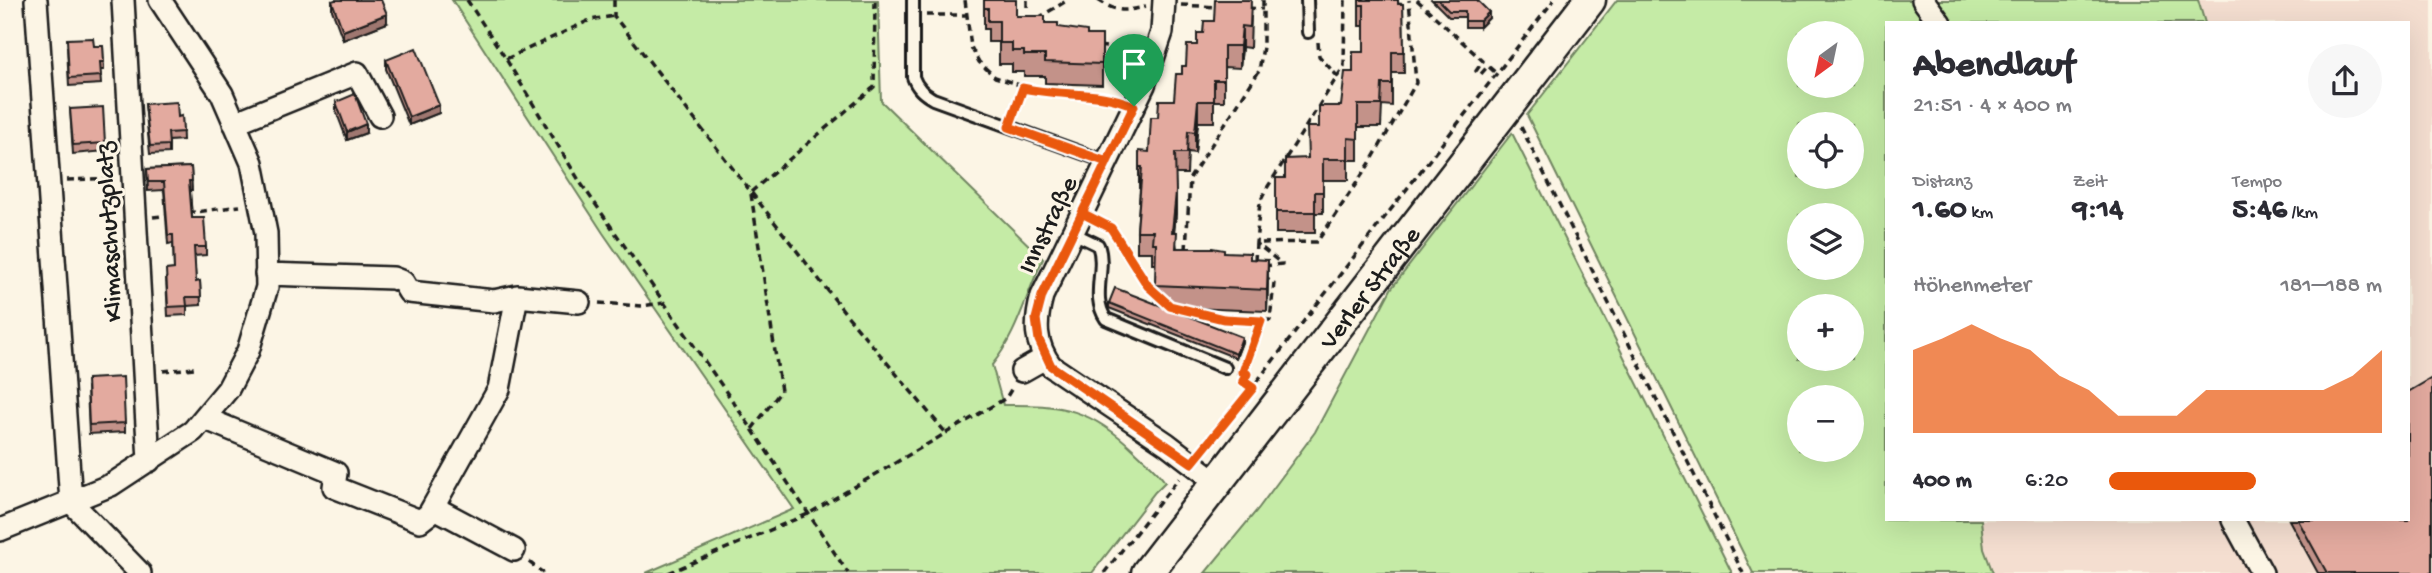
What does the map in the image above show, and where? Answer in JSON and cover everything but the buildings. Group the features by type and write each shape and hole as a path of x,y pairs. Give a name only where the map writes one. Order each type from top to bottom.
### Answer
{"main road":[{"name":"Verler Straße","path":"1147,573 1511,106 1590,0"}],"street":[{"path":"36,0 71,502 93,528 140,573"},
{"name":"Klimaschutzplatz","path":"123,0 149,461"},
{"path":"0,530 111,485 193,431 228,390 248,351 267,287 266,233 252,163 222,94 159,0"},
{"path":"1923,0 1939,21"},
{"name":"Innstraße","path":"1045,358 1036,319 1042,296 1134,106 1156,53 1162,32 1165,2"},
{"path":"234,124 357,73 380,116"},
{"path":"266,274 393,278 403,282 409,292 494,301 517,296 579,302"},
{"path":"204,418 336,473 334,486 420,521 429,514 499,389 517,296"},
{"path":"1022,371 1045,358 1062,375 1218,483"},
{"path":"433,507 513,550"},
{"path":"2234,521 2262,573"}],"lane":[{"path":"913,0 913,76 923,94 1107,162"},
{"path":"1307,0 1308,32"},
{"path":"1073,233 1098,245 1102,256 1098,292 1101,311 1106,319 1225,368"}],"path":[{"path":"467,0 580,182 752,429 848,573"},
{"path":"614,0 614,16 846,314 946,433"},
{"path":"751,192 874,87 875,0"},
{"path":"965,0 971,47 979,62 995,77 1047,94 1110,96 1134,106"},
{"path":"1027,0 1027,12"},
{"path":"1037,19 1068,0"},
{"path":"1098,0 1122,11 1165,2 1226,7"},
{"path":"1193,256 1186,250 1190,178 1259,71 1263,47 1263,0"},
{"path":"1256,243 1282,264 1255,266 1256,243 1260,202 1339,78 1344,66 1345,0"},
{"path":"1256,243 1317,242 1370,163 1416,83 1409,0"},
{"path":"1417,0 1483,61 1476,71 1481,74 1488,66 1497,73 1743,573"},
{"path":"1104,573 1163,496 1253,388 1554,0"},
{"path":"1238,8 1263,9"},
{"path":"913,15 966,15"},
{"path":"506,59 590,20 614,16"},
{"path":"1308,32 1318,42 1319,56 1339,78"},
{"path":"1092,44 1156,53"},
{"path":"1009,127 1023,88"},
{"path":"48,181 132,177"},
{"path":"751,192 781,391 752,429"},
{"path":"184,213 260,204"},
{"path":"1082,213 1111,228 1148,286 1170,306 1224,319 1270,320 1274,283 1265,278"},
{"path":"134,219 172,214"},
{"path":"579,302 641,306 664,303"},
{"path":"1243,372 1261,321"},
{"path":"1225,368 1247,374 1243,381 1253,388"},
{"path":"143,373 194,369"},
{"path":"668,573 808,514 1006,398 1022,371"}],"shaded area":[{"path":"2198,0 2432,0 2432,573 1993,573 1984,549 1981,521 2410,521 2410,21 2204,21"}],"green space":[{"path":"452,0 878,0 881,101 1043,259 1015,328 992,365 1003,405 1059,408 1089,418 1119,437 1165,482 1092,573 646,573 794,509 603,233"},
{"path":"1617,0 2198,0 2204,21 1885,21 1885,521 1981,521 1984,549 1993,573 1753,573 1527,115"},
{"path":"1512,133 1732,573 1205,573 1258,509 1315,432 1391,289"}],"route":[{"path":"1134,106 1082,213 1042,296 1036,319 1039,340 1045,358 1062,375 1192,463 1253,388 1243,381 1247,374 1243,372 1261,321 1224,319 1177,309 1157,296 1111,228 1082,213 1107,162 1009,127 1023,88 1047,94 1110,96 1134,106"}]}
